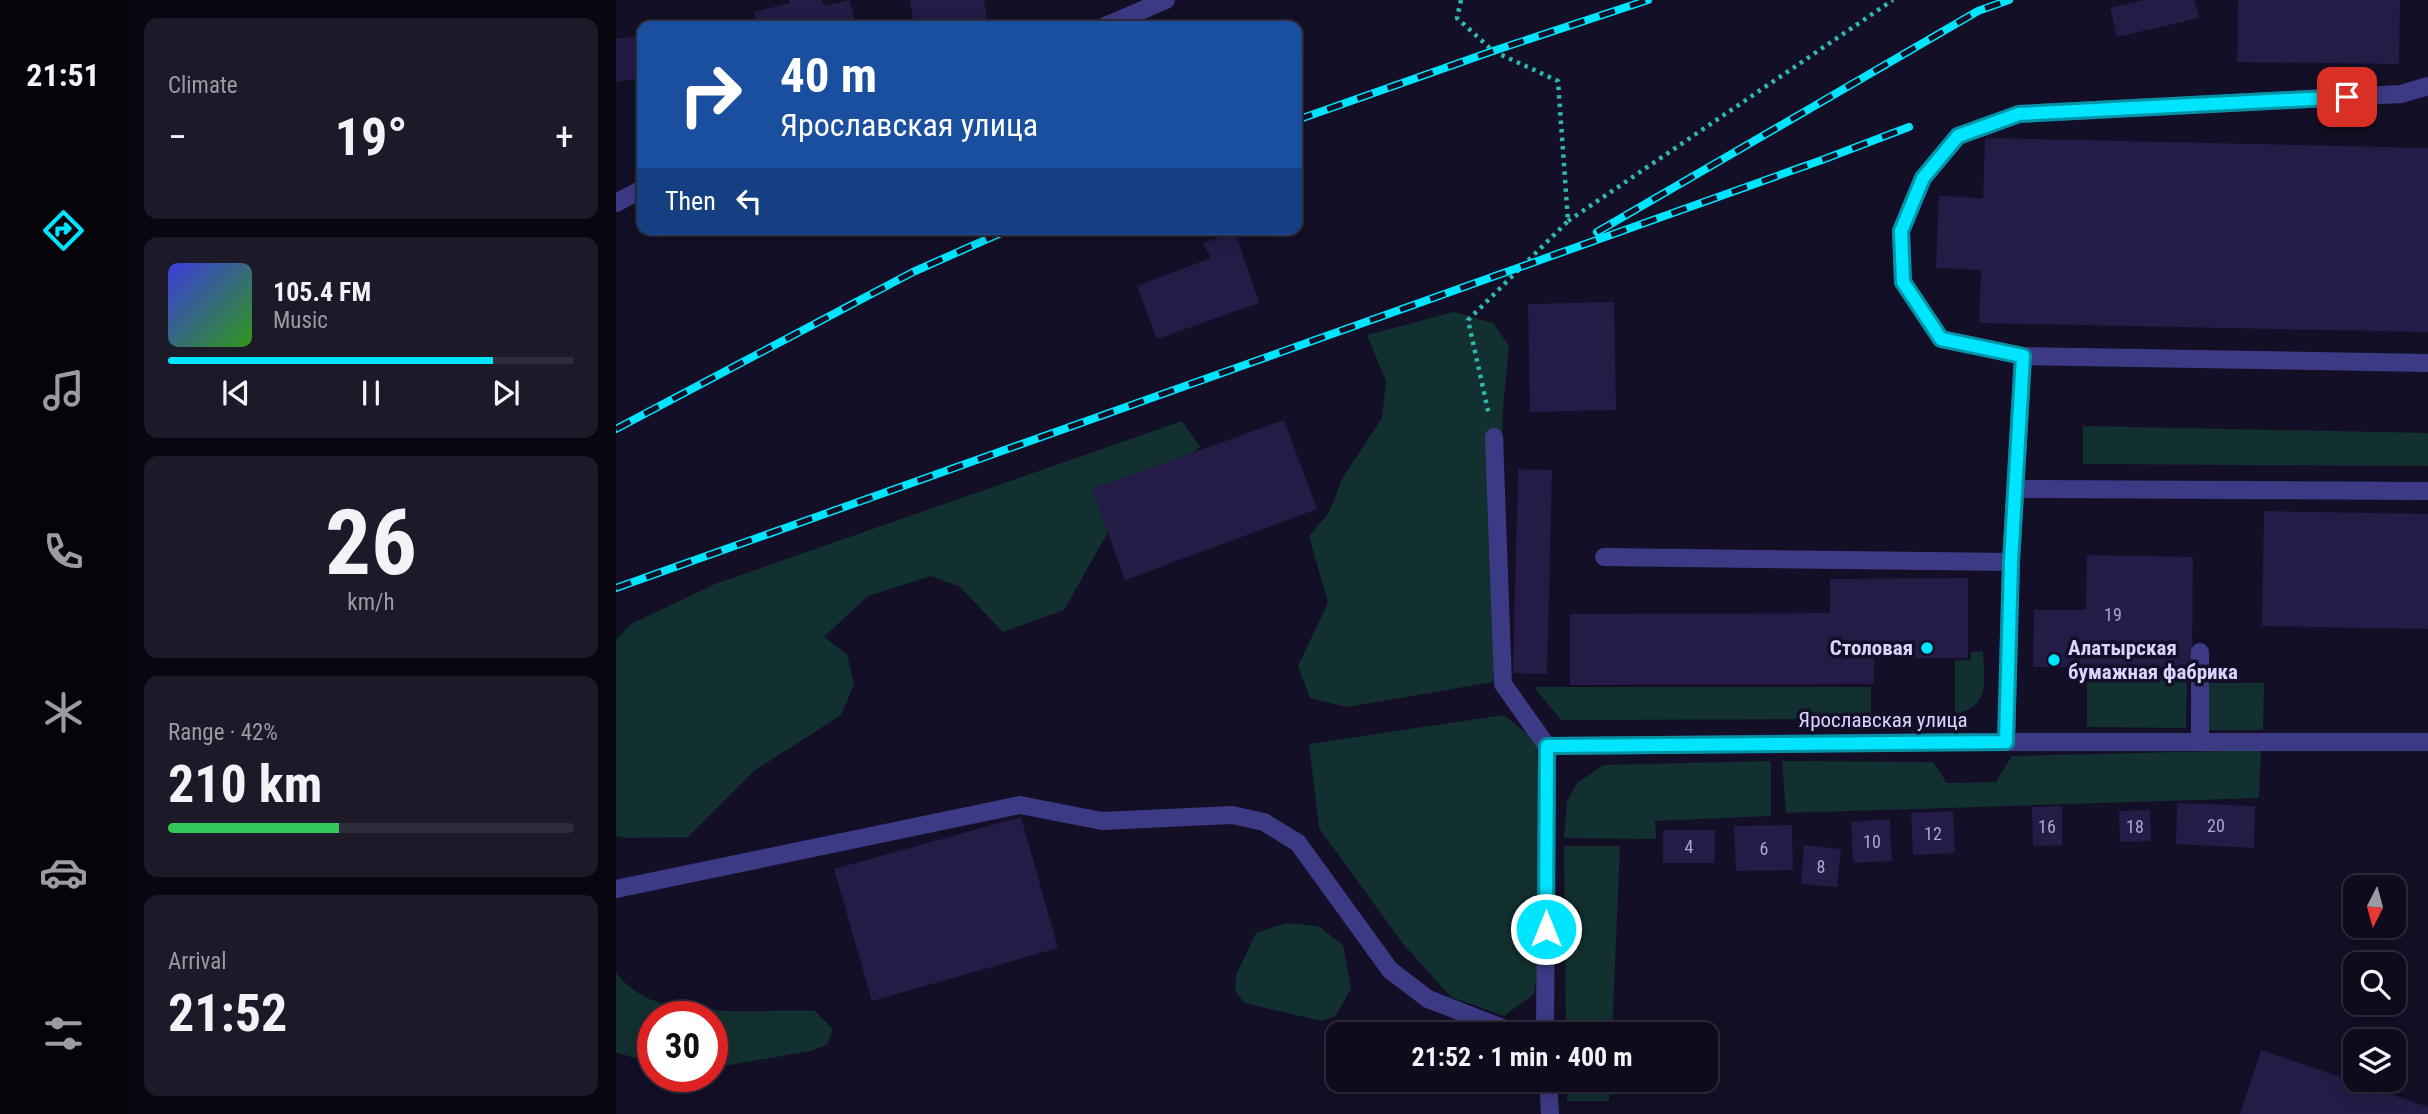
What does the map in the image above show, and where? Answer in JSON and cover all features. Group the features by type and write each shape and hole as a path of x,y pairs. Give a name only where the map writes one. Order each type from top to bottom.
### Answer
{"street":[{"path":"1117,21 1166,0"},
{"path":"2428,86 2401,94 2019,114 1958,136 1923,178 1901,231 1903,282 1941,339 2023,356 2428,362"},
{"path":"616,203 637,192"},
{"path":"2006,742 2011,562 2023,356"},
{"path":"1494,437 1503,684 1547,746 1545,1022"},
{"path":"2015,489 2428,491"},
{"path":"1604,557 2011,562"},
{"path":"2200,652 2200,741"},
{"name":"Ярославская улица","path":"1547,746 2428,742"},
{"path":"616,889 1020,805 1102,821 1232,815 1264,822 1298,843 1390,970 1428,999 1487,1022"},
{"path":"1549,1092 1550,1114"}],"path":[{"path":"1461,0 1457,18 1493,51 1558,81 1568,220"},
{"path":"1494,437 1468,320 1568,220 1893,0"}],"green space":[{"path":"1454,312 1493,323 1509,346 1503,408 1493,682 1347,707 1310,698 1298,666 1328,603 1309,536 1329,513 1342,479 1382,418 1386,381 1367,335"},
{"path":"1182,421 1200,447 1148,485 1108,532 1064,610 1003,632 960,587 931,576 868,596 824,637 847,654 854,685 841,715 754,771 688,837 616,836 616,640 631,624 715,584"},
{"path":"2083,426 2428,433 2428,466 2083,464"},
{"path":"1983,651 1984,682 1980,698 1975,705 1955,714 1955,661 1971,660 1971,652"},
{"path":"2087,675 2187,675 2186,728 2087,727"},
{"path":"2208,683 2264,683 2263,730 2209,730"},
{"path":"1534,687 1871,687 1871,719 1561,720"},
{"path":"1504,715 1537,742 1541,944 1534,994 1504,1016 1451,997 1404,945 1319,828 1309,744"},
{"path":"2261,750 2259,798 1786,813 1782,761 1933,762 1947,783 1996,782 2012,756"},
{"path":"1771,761 1771,816 1655,821 1656,839 1564,838 1567,802 1577,783 1604,765"},
{"path":"1564,846 1620,846 1613,1022 1566,1022"},
{"path":"1286,923 1318,926 1343,945 1351,988 1336,1016 1322,1021 1244,1003 1235,990 1236,975 1256,933"},
{"path":"616,973 636,991 656,1001 637,1001 637,1058 616,1052"},
{"path":"728,1011 815,1011 833,1029 827,1045 811,1051 728,1065"},
{"path":"1567,1092 1609,1092 1609,1101 1567,1101"}],"building":[{"path":"789,0 822,0 824,6 850,0 855,21 756,21 754,12 790,3"},
{"path":"910,0 984,0 987,21 913,21"},
{"path":"2143,0 2194,0 2199,18 2117,37 2110,8"},
{"path":"2238,0 2400,0 2399,64 2237,62"},
{"path":"637,36 637,79 616,82 616,39"},
{"path":"1985,138 2428,148 2428,332 1979,323 1981,270 1936,268 1939,196 1983,198"},
{"path":"1226,235 1236,235 1259,303 1157,339 1137,286 1211,258 1203,243"},
{"path":"1614,302 1616,410 1530,412 1528,304"},
{"path":"1284,420 1317,509 1125,580 1092,489"},
{"path":"1518,469 1552,470 1547,674 1513,673"},
{"path":"2264,511 2428,514 2428,629 2262,626"},
{"path":"2087,555 2193,557 2192,668 2033,667 2034,610 2086,610"},
{"path":"1968,578 1968,658 1874,658 1874,684 1570,685 1570,614 1830,613 1830,579"},
{"path":"2177,803 2255,806 2254,848 2176,844"},
{"path":"2062,806 2062,845 2033,846 2032,807"},
{"path":"2150,810 2151,841 2120,842 2119,811"},
{"path":"1953,811 1955,853 1913,855 1911,813"},
{"path":"1021,817 1058,948 872,1001 834,869"},
{"path":"1890,819 1892,861 1853,863 1851,822"},
{"path":"1792,825 1793,870 1736,871 1734,826"},
{"path":"1663,830 1715,830 1715,863 1663,863"},
{"path":"1804,845 1841,849 1837,887 1801,884"},
{"path":"2261,1050 2343,1078 2343,1092 2384,1092 2428,1107 2428,1114 2240,1114"}],"railway":[{"path":"1302,118 1648,0"},
{"path":"1597,232 1978,11 2009,0"},
{"path":"616,588 1909,127"},
{"path":"616,429 913,272 996,235"}],"place":[{"name":"Столовая","path":"1927,648"},
{"name":"Алатырская бумажная фабрика","path":"2054,660"}],"route":[{"path":"1546,929 1547,746 2006,742 2011,562 2023,356 1941,339 1903,282 1901,231 1923,178 1958,136 2019,114 2347,97"}]}
